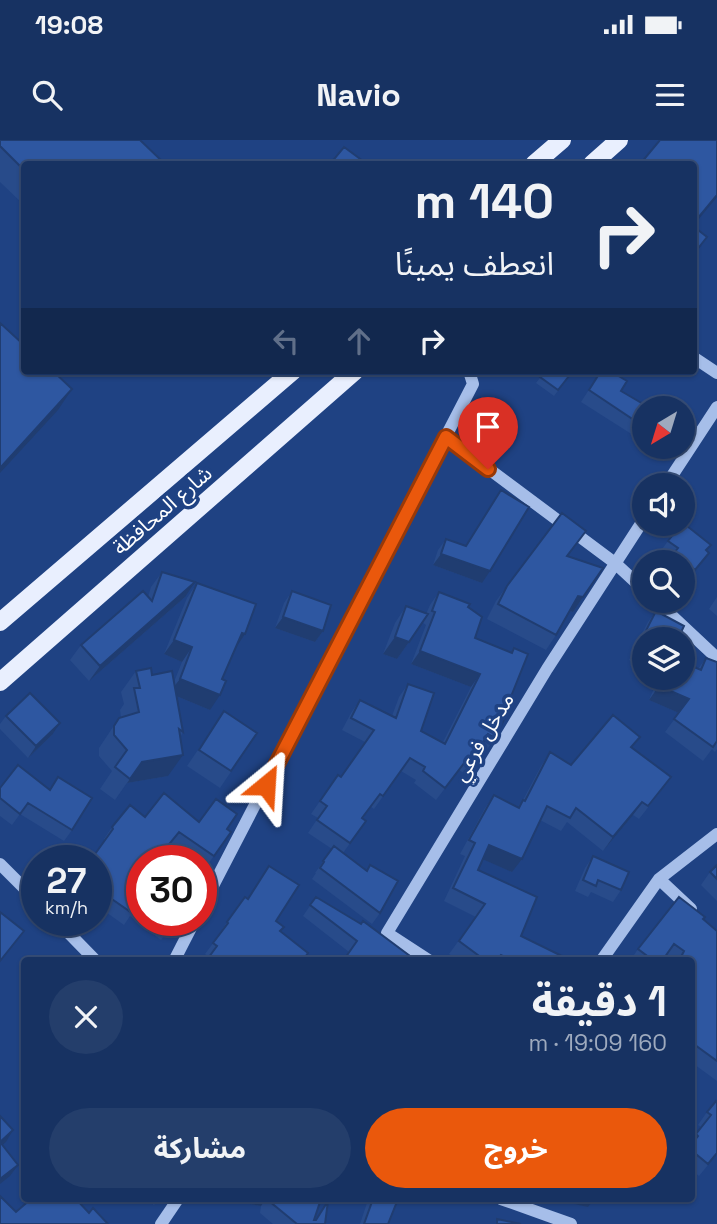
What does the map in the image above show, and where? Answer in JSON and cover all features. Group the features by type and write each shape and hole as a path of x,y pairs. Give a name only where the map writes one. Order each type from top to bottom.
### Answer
{"main road":[{"path":"538,161 562,140"},
{"path":"594,161 607,144"},
{"name":"شارع المحافظة","path":"0,622 288,375"},
{"name":"شارع المحافظة","path":"0,682 350,375"}],"street":[{"path":"697,360 717,373"},
{"path":"217,878 473,384 470,375"},
{"path":"674,473 717,407"},
{"path":"446,437 632,579"},
{"name":"مدخل فرعي","path":"424,957 387,933 547,669 633,536"},
{"path":"669,613 717,658"},
{"path":"604,957 659,879 717,834"},
{"path":"0,864 21,885"},
{"path":"659,879 698,915"},
{"path":"72,936 92,957"},
{"path":"176,957 187,936"},
{"path":"162,1224 176,1202"},
{"path":"509,1202 571,1224"}],"building":[{"path":"0,140 140,140 162,161 21,161 21,167 0,146"},
{"path":"660,140 717,140 717,195 697,219 697,161 643,161"},
{"path":"344,147 363,161 332,161"},
{"path":"697,229 707,237 697,250"},
{"path":"0,323 21,342 21,375 57,375 72,389 0,468"},
{"path":"542,375 569,376 558,390 540,377"},
{"path":"598,375 617,375 627,381 621,391 632,397 632,419 589,390"},
{"path":"501,490 529,507 490,571 441,554 446,539 466,546"},
{"path":"562,513 586,531 567,556 603,568 583,597 578,596 556,635 498,604 507,586"},
{"path":"695,532 711,545 706,550 709,553 695,570 695,550 676,550 678,548 668,541 672,536 695,536"},
{"path":"162,572 195,582 100,666 81,645 143,591 152,601"},
{"path":"197,583 256,604 245,634 242,633 222,679 226,681 220,695 180,679 192,647 174,640"},
{"path":"292,591 331,605 323,631 283,617"},
{"path":"439,592 470,604 468,607 482,617 475,638 512,653 514,648 528,654 510,699 513,701 495,738 488,734 473,760 468,758 445,788 423,771 425,767 410,758 383,796 380,794 362,818 366,821 350,843 317,820 327,806 320,801 338,775 341,777 374,730 351,718 360,700 396,718 408,684 434,693 421,731 445,744 480,674 420,651 435,612 432,611"},
{"path":"406,606 428,614 409,642 395,637"},
{"path":"655,613 684,626 684,627 648,627"},
{"path":"706,658 717,662 717,741 713,747 674,719 689,699 668,690 695,690 695,667 701,670"},
{"path":"151,668 152,675 172,671 183,732 179,729 183,755 142,762 130,779 115,767 127,750 114,735 114,726 119,718 139,712 134,688 140,688 136,671"},
{"path":"30,693 60,723 36,746 6,716"},
{"path":"224,711 257,733 231,771 199,750"},
{"path":"613,715 640,737 631,747 671,777 648,806 642,802 613,837 576,808 570,818 547,806 522,859 489,845 478,870 537,897 521,936 564,957 481,957 459,941 485,904 453,888 475,843 469,840 494,795 519,808 550,752 571,765"},
{"path":"18,765 50,790 58,777 92,798 72,830 28,803 20,814 0,798 0,788"},
{"path":"164,793 199,822 216,799 237,814 227,829 231,832 217,852 217,845 198,845 179,832 168,845 126,845 126,909 112,899 112,845 102,845 130,805 145,817"},
{"path":"334,846 367,871 370,865 398,881 380,913 320,868"},
{"path":"593,856 629,872 621,890 598,880 596,886 583,880"},
{"path":"717,865 717,879 710,872"},
{"path":"269,866 299,885 276,921 284,927 280,931 308,953 305,957 209,957 217,946 213,943 227,922 245,897 248,899"},
{"path":"316,897 361,924 363,921 410,956 346,957 357,941 310,905"},
{"path":"679,897 705,917 703,919 717,931 717,1061 695,1045 695,957 681,957 684,951 674,944 665,957 649,957 638,949"},
{"path":"0,912 21,929 21,935 0,961"},
{"path":"716,1101 717,1153 708,1164 695,1153 695,1140 698,1136 696,1134 711,1115 707,1112"},
{"path":"0,1116 13,1130 0,1142"},
{"path":"0,1142 18,1165 0,1179"},
{"path":"0,1196 16,1212 28,1202 79,1202 89,1213 93,1208 108,1224 0,1224"},
{"path":"270,1202 320,1202 316,1220 328,1202 325,1224 297,1224"},
{"path":"372,1202 397,1202 388,1224 364,1224"},
{"path":"497,1219 521,1224 497,1224"}],"route":[{"path":"266,785 446,437 488,469"}]}
